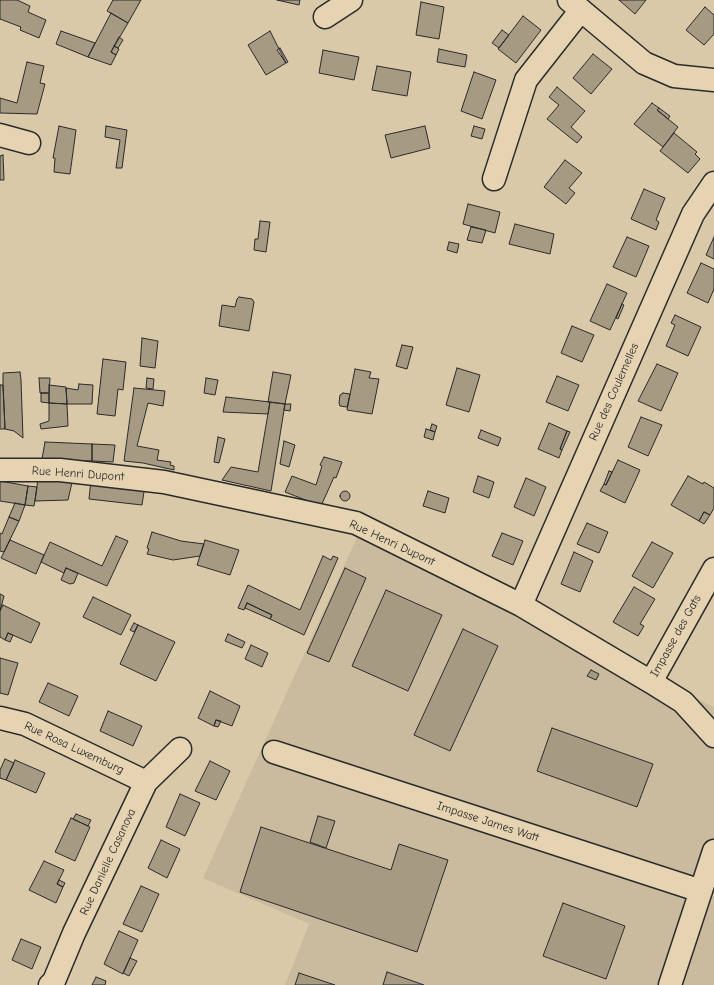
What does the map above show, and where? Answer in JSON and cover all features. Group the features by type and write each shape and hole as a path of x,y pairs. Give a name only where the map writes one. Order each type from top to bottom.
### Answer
{"street":[{"path":"325,17 351,0"},
{"path":"494,179 526,80 575,5 644,63 674,76 714,80"},
{"path":"0,135 29,143"},
{"name":"Rue des Coulemelles","path":"521,605 693,214 714,183"},
{"name":"Rue Henri Dupont","path":"0,470 60,470 164,482 356,523 521,605 651,682 683,702 714,736"},
{"name":"Impasse des Gats","path":"651,682 714,569"},
{"name":"Rue Rosa Luxemburg","path":"0,718 25,724 146,782"},
{"name":"Rue Danielle Casanova","path":"50,985 54,981 74,933 146,782 180,749"},
{"name":"Impasse James Watt","path":"274,752 701,891"},
{"path":"670,985 714,851"}],"shaded area":[{"path":"358,535 714,707 714,985 285,985 309,924 203,878"}],"building":[{"path":"0,0 17,0 30,6 28,12 46,20 39,38 20,30 21,27 0,19"},
{"path":"113,0 141,0 128,23 107,11"},
{"path":"277,0 300,0 299,5"},
{"path":"619,0 646,0 635,14"},
{"path":"421,2 444,7 439,39 416,35"},
{"path":"705,7 714,15 714,34 704,45 686,30"},
{"path":"111,13 128,23 111,52 116,55 111,65 88,57"},
{"path":"523,16 541,30 516,63 498,49"},
{"path":"502,30 509,35 499,48 492,43"},
{"path":"61,31 95,43 88,57 56,44"},
{"path":"270,31 286,63 266,75 248,45"},
{"path":"119,37 123,40 118,48 114,46"},
{"path":"114,46 119,49 116,55 111,52"},
{"path":"280,48 288,62 286,63 277,50"},
{"path":"439,49 467,55 465,67 437,62"},
{"path":"323,50 359,57 354,80 319,73"},
{"path":"593,54 612,69 591,94 573,78"},
{"path":"27,62 44,66 40,83 45,84 37,114 0,113 0,98 17,103"},
{"path":"377,66 411,72 407,96 372,90"},
{"path":"474,72 496,80 482,119 461,111"},
{"path":"557,87 585,111 571,127 582,137 577,143 547,119 559,105 549,97"},
{"path":"652,103 659,108 657,110 678,127 663,147 634,124"},
{"path":"659,108 670,116 668,119 657,110"},
{"path":"59,126 76,130 70,174 54,172 55,158 53,158"},
{"path":"106,126 127,130 122,168 116,168 120,140 105,137"},
{"path":"425,126 430,148 391,158 385,135"},
{"path":"474,126 485,129 482,139 471,136"},
{"path":"674,133 697,152 695,154 700,159 688,173 660,151"},
{"path":"3,155 4,180 0,180 0,156"},
{"path":"565,160 582,173 569,188 575,193 566,204 544,187"},
{"path":"644,189 665,198 656,220 659,222 656,230 631,219"},
{"path":"468,204 500,212 495,233 463,224"},
{"path":"260,221 270,222 266,252 254,250 255,239 258,239"},
{"path":"515,224 554,234 550,254 509,244"},
{"path":"471,227 486,230 482,243 467,240"},
{"path":"627,237 649,246 636,277 613,267"},
{"path":"714,237 714,259 706,255"},
{"path":"449,242 459,244 457,253 447,250"},
{"path":"701,263 714,269 714,289 708,303 687,293"},
{"path":"607,284 627,293 610,330 590,321"},
{"path":"239,297 252,299 254,302 249,331 219,326 222,305 235,307"},
{"path":"622,304 624,305 618,319 616,318"},
{"path":"675,315 701,327 688,356 666,346 675,325 671,323"},
{"path":"572,326 594,335 582,362 561,353"},
{"path":"142,338 158,341 155,368 140,366"},
{"path":"402,345 413,347 407,369 396,366"},
{"path":"103,359 126,362 123,390 118,389 115,416 97,414"},
{"path":"657,364 678,373 661,411 638,401"},
{"path":"457,368 480,375 469,412 446,405"},
{"path":"355,369 371,372 369,378 379,379 372,414 347,410"},
{"path":"20,372 23,438 14,431 5,429 3,385 3,373"},
{"path":"273,372 291,375 285,404 268,402"},
{"path":"557,376 579,385 568,411 546,402"},
{"path":"39,378 50,378 49,393 40,393"},
{"path":"147,378 154,379 153,389 146,388"},
{"path":"206,378 218,380 215,395 204,393"},
{"path":"79,384 93,385 92,404 67,404 66,388 78,390"},
{"path":"0,385 3,385 5,429 0,429"},
{"path":"49,385 66,387 67,404 49,403"},
{"path":"134,388 165,391 163,406 148,403 137,446 159,450 157,460 171,462 170,465 174,466 174,470 143,463 124,461"},
{"path":"41,393 49,393 49,403 41,402"},
{"path":"343,393 350,394 347,407 340,406 339,403 340,395"},
{"path":"226,397 270,402 268,414 223,412"},
{"path":"270,402 285,404 271,491 222,480 231,467 258,472"},
{"path":"49,403 67,404 68,426 41,429 40,424 49,421"},
{"path":"285,404 291,404 290,411 284,410"},
{"path":"641,417 662,425 648,456 628,447"},
{"path":"549,423 567,431 560,449 562,450 559,458 538,449"},
{"path":"432,424 437,426 435,432 430,430"},
{"path":"426,429 435,432 433,440 424,437"},
{"path":"481,430 501,438 498,446 478,438"},
{"path":"567,431 570,432 562,450 560,449"},
{"path":"218,437 225,439 219,463 214,462"},
{"path":"284,441 295,445 289,467 280,464"},
{"path":"45,442 92,444 92,461 42,459"},
{"path":"92,444 115,445 113,462 92,461"},
{"path":"324,457 342,462 336,478 334,477 321,506 285,492 292,476 316,485 322,466 320,465"},
{"path":"618,460 640,470 625,503 600,491 604,484 606,485"},
{"path":"609,471 612,472 606,485 604,484"},
{"path":"478,476 494,482 489,498 473,492"},
{"path":"688,476 703,484 704,482 714,488 714,508 710,515 704,512 699,521 671,505"},
{"path":"38,478 73,478 68,500 35,501"},
{"path":"526,478 546,487 534,516 514,507"},
{"path":"91,480 145,485 142,505 89,499"},
{"path":"0,481 28,486 25,505 0,501"},
{"path":"28,486 37,487 34,506 25,505"},
{"path":"343,491 347,491 349,492 349,500 343,501 340,498 340,494"},
{"path":"428,491 449,498 445,513 423,506"},
{"path":"15,503 25,505 19,521 9,517"},
{"path":"704,512 710,515 704,524 699,521"},
{"path":"9,517 19,521 4,552 0,551 0,533 2,534"},
{"path":"587,523 608,532 599,553 577,544"},
{"path":"152,532 181,541 204,544 200,556 173,560 147,554 149,549 147,548"},
{"path":"502,533 523,541 513,565 492,556"},
{"path":"116,536 128,541 107,586 66,568 64,573 41,562 50,542 102,566"},
{"path":"10,540 44,555 36,574 1,558"},
{"path":"205,540 239,550 230,575 197,565"},
{"path":"652,542 673,553 653,588 632,576"},
{"path":"574,552 593,561 580,592 561,584"},
{"path":"323,556 331,560 333,556 338,558 304,635 270,619 272,615 247,603 244,610 238,608 248,585 300,610"},
{"path":"66,568 78,573 74,583 70,584 61,580"},
{"path":"345,568 366,578 329,662 307,653"},
{"path":"634,587 655,599 640,624 644,626 638,636 613,622"},
{"path":"386,590 442,615 408,691 352,666"},
{"path":"0,594 4,596 0,611"},
{"path":"93,597 131,615 121,635 83,617"},
{"path":"247,603 272,615 270,619 245,608"},
{"path":"3,605 40,623 31,643 8,633 5,640 0,637 0,611"},
{"path":"134,623 138,625 134,632 130,630"},
{"path":"138,625 175,642 156,681 120,664"},
{"path":"463,629 498,646 450,751 414,735"},
{"path":"8,633 13,635 10,642 5,640"},
{"path":"228,634 245,642 242,648 225,641"},
{"path":"251,645 268,653 262,667 245,659"},
{"path":"0,658 18,663 8,695 0,693"},
{"path":"591,670 599,674 596,680 587,676"},
{"path":"48,683 78,696 69,716 39,702"},
{"path":"210,691 240,706 232,726 216,720 214,726 198,718"},
{"path":"108,711 142,726 133,746 100,731"},
{"path":"216,720 221,721 218,727 214,726"},
{"path":"552,728 653,764 637,807 537,771"},
{"path":"5,759 14,763 6,780 0,778 0,770"},
{"path":"15,760 45,773 36,793 6,780"},
{"path":"210,761 230,771 216,800 195,791"},
{"path":"180,794 200,803 185,836 166,827"},
{"path":"76,814 91,820 88,826 73,819"},
{"path":"318,816 335,821 326,848 310,842"},
{"path":"71,818 90,827 75,861 55,852"},
{"path":"261,827 391,870 399,844 448,860 417,952 240,892"},
{"path":"161,840 180,849 167,878 148,868"},
{"path":"44,861 64,870 57,884 63,887 56,903 29,890"},
{"path":"59,880 65,883 63,887 57,884"},
{"path":"141,886 159,894 142,932 123,924"},
{"path":"563,903 625,926 606,979 543,956"},
{"path":"119,931 138,940 123,974 104,964"},
{"path":"21,939 41,947 32,969 12,960"},
{"path":"130,958 137,961 129,976 123,973"},
{"path":"387,972 424,985 383,985"},
{"path":"299,973 335,985 295,985"},
{"path":"96,977 106,981 105,985 92,985"}]}
